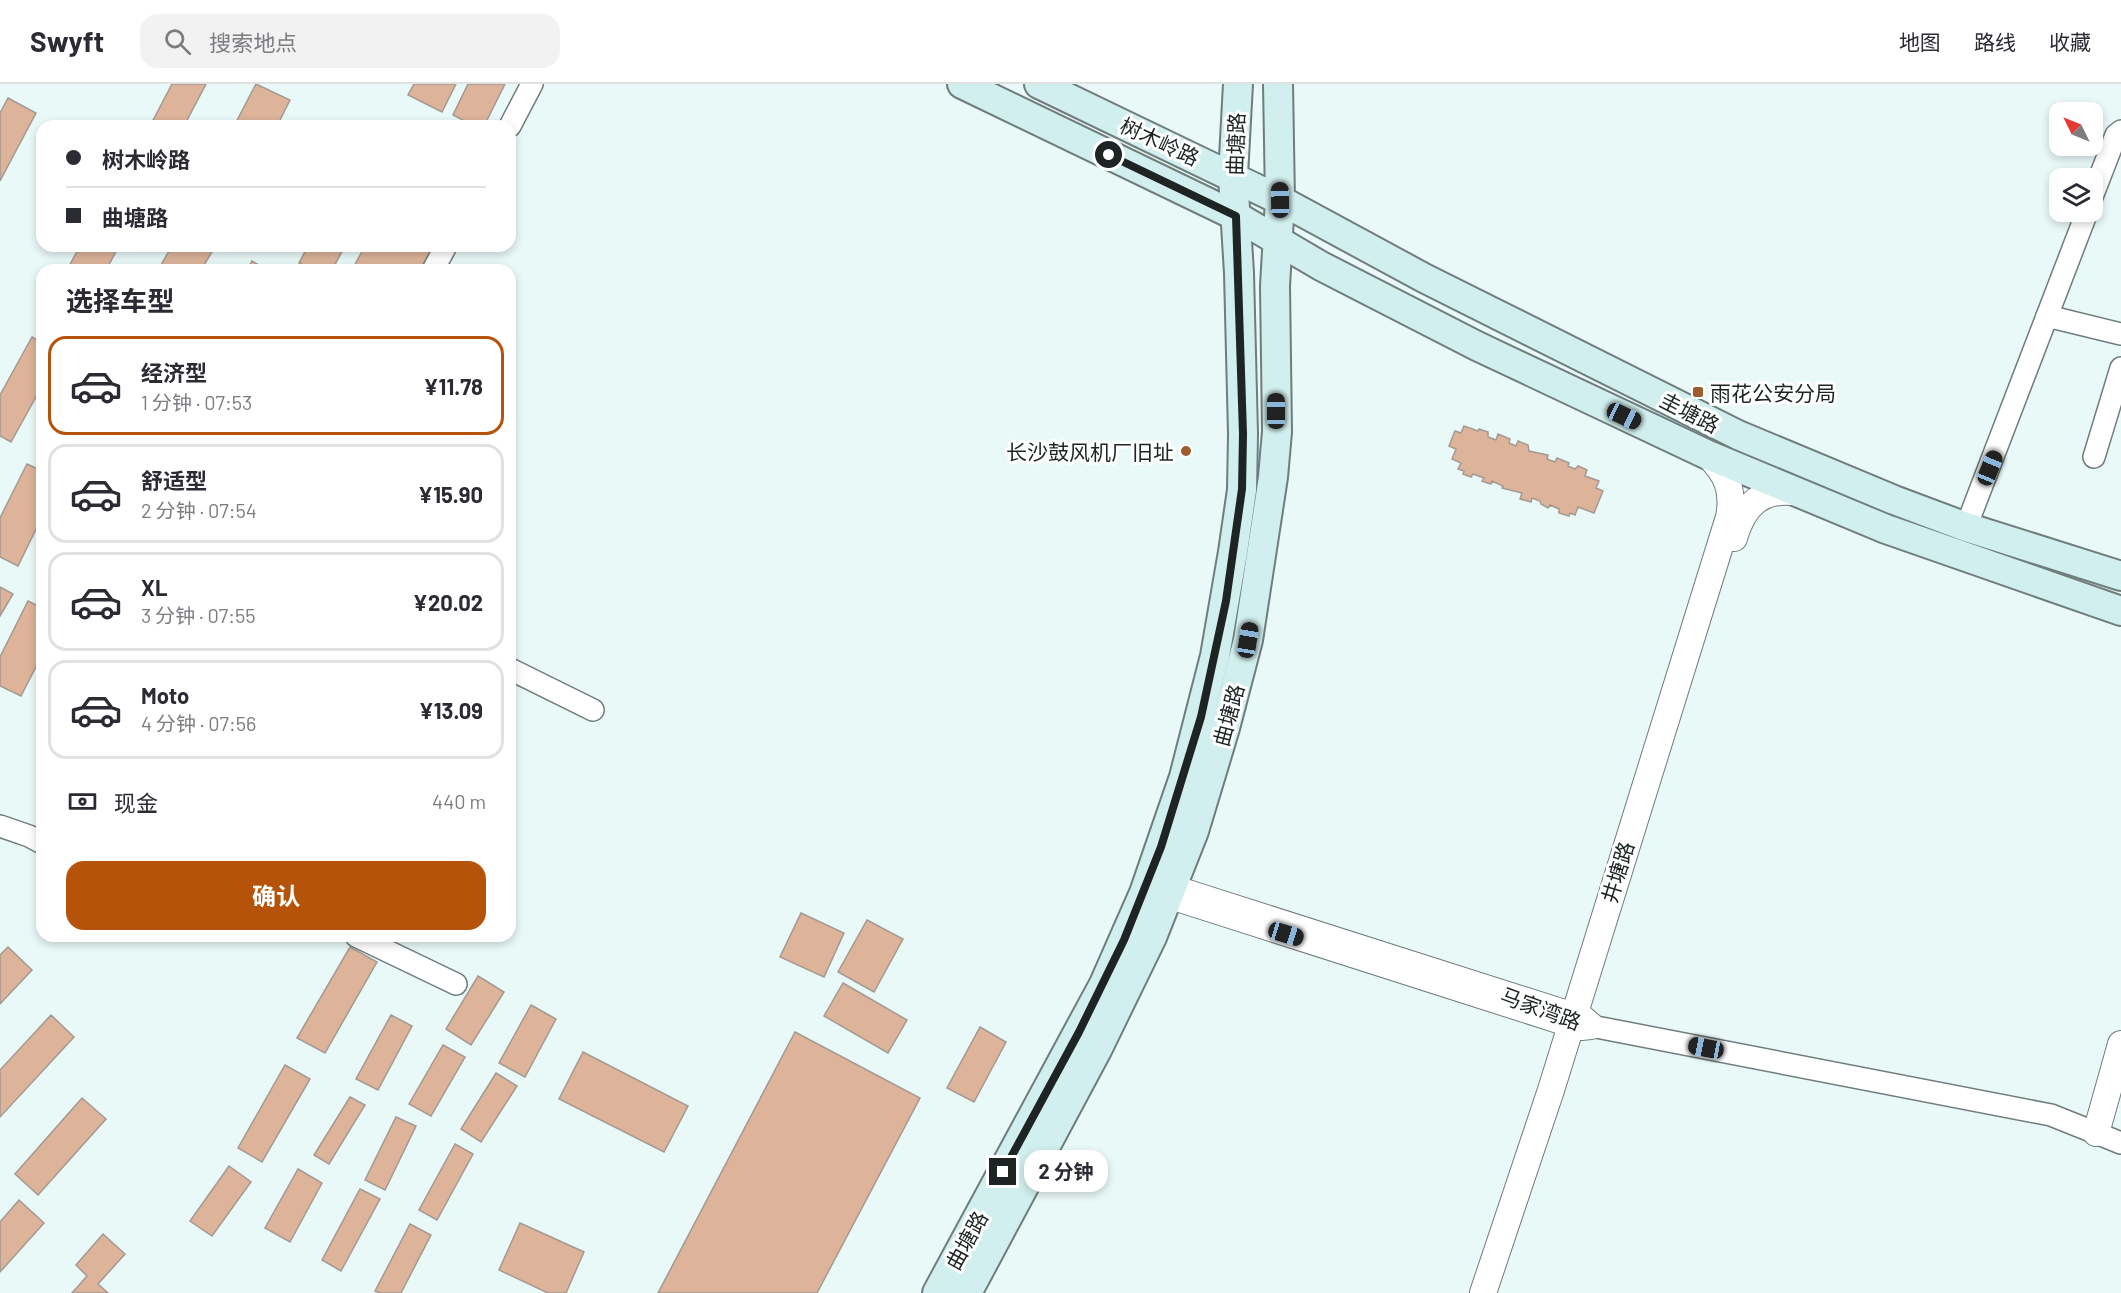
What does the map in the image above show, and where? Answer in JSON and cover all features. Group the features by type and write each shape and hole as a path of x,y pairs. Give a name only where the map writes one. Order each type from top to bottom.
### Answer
{"main road":[{"name":"树木岭路","path":"962,84 1236,216 1278,241"},
{"name":"树木岭路","path":"1039,84 1280,200"},
{"name":"曲塘路","path":"967,1293 1097,1050 1152,937 1159,888 1226,601 1242,489 1243,434 1233,176 1238,84"},
{"name":"曲塘路","path":"937,1293 1104,984 1194,831 1225,728 1248,640 1273,477 1277,432 1275,286 1280,200 1278,84"},
{"name":"圭塘路","path":"1280,200 1424,278 1738,435 1894,500 1966,527 2121,576"},
{"name":"圭塘路","path":"1278,241 1321,266 1477,346 1708,455 1958,555 2121,610"}],"street":[{"path":"513,120 532,84"},
{"path":"2103,169 2116,135 2121,131"},
{"path":"1966,527 2083,222"},
{"path":"2048,316 2121,334"},
{"path":"2094,457 2121,368"},
{"name":"井塘路","path":"1483,1293 1580,1023 1729,517 1732,503 1731,491 1721,470 1708,455"},
{"name":"井塘路","path":"1494,1293 1739,522 1745,511 1766,495 1778,491 1800,493"},
{"path":"516,672 592,710"},
{"path":"0,826 36,840"},
{"name":"马家湾路","path":"1159,888 1580,1023"},
{"path":"368,942 456,984"},
{"path":"1580,1023 2051,1115 2108,1138"},
{"path":"2108,1138 2121,1044"},
{"path":"2108,1138 2121,1082"}],"building":[{"path":"172,84 206,84 187,120 153,120"},
{"path":"256,84 290,100 280,120 237,120"},
{"path":"414,84 456,84 442,112 408,95"},
{"path":"468,84 505,84 487,120 463,120 453,115"},
{"path":"8,98 36,113 0,181 0,113"},
{"path":"77,252 116,252 109,264 70,264"},
{"path":"168,252 212,252 205,264 162,264"},
{"path":"305,252 342,252 335,264 299,263"},
{"path":"362,252 436,252 429,264 355,264"},
{"path":"32,337 36,339 36,397 11,442 0,436 0,395"},
{"path":"1464,426 1488,432 1488,437 1496,440 1498,434 1510,439 1509,443 1516,446 1518,441 1528,445 1529,451 1548,455 1547,459 1555,462 1557,458 1569,463 1568,466 1575,469 1578,466 1587,470 1585,476 1599,481 1596,488 1603,491 1594,513 1578,507 1575,515 1570,513 1569,516 1559,513 1559,509 1550,505 1548,508 1532,498 1531,502 1520,499 1522,493 1502,488 1503,486 1492,481 1491,484 1482,481 1484,478 1473,474 1471,477 1463,474 1464,471 1458,469 1461,463 1452,459 1456,449 1449,446 1455,431 1461,433"},
{"path":"27,464 36,468 36,529 18,566 0,557 0,518"},
{"path":"0,587 13,594 0,616"},
{"path":"28,601 36,605 36,667 21,696 0,686 0,657"},
{"path":"801,913 844,933 824,977 780,957"},
{"path":"867,920 903,939 874,992 838,972"},
{"path":"8,947 32,970 0,1004 0,955"},
{"path":"350,947 377,962 325,1053 297,1038"},
{"path":"478,976 504,992 471,1045 446,1029"},
{"path":"843,983 907,1020 888,1053 824,1016"},
{"path":"531,1005 556,1019 525,1077 499,1063"},
{"path":"51,1015 74,1037 0,1117 0,1070"},
{"path":"391,1015 412,1026 378,1090 356,1079"},
{"path":"980,1027 1006,1042 974,1102 947,1088"},
{"path":"795,1032 920,1098 817,1293 658,1293"},
{"path":"443,1045 465,1057 431,1116 409,1104"},
{"path":"583,1052 688,1106 664,1152 559,1099"},
{"path":"285,1065 310,1079 262,1162 238,1148"},
{"path":"496,1073 517,1086 481,1142 461,1129"},
{"path":"350,1097 365,1105 329,1164 314,1155"},
{"path":"82,1098 106,1119 38,1195 15,1174"},
{"path":"396,1117 416,1126 385,1190 365,1180"},
{"path":"455,1144 473,1154 437,1220 419,1210"},
{"path":"229,1166 251,1182 212,1236 190,1221"},
{"path":"298,1169 322,1183 290,1242 265,1228"},
{"path":"360,1189 380,1199 341,1271 322,1260"},
{"path":"19,1200 44,1223 0,1272 0,1222"},
{"path":"520,1223 584,1252 566,1293 548,1293 499,1270"},
{"path":"410,1224 431,1235 401,1293 375,1291"},
{"path":"103,1234 125,1254 98,1284 108,1293 72,1293 87,1276 76,1265"}],"place":[{"name":"雨花公安分局","path":"1698,392"},
{"name":"长沙鼓风机厂旧址","path":"1186,451"}],"route":[{"path":"1003,1172 1104,984 1146,888 1161,847 1201,717 1215,656 1226,601 1242,489 1243,434 1236,216 1109,155"}]}
